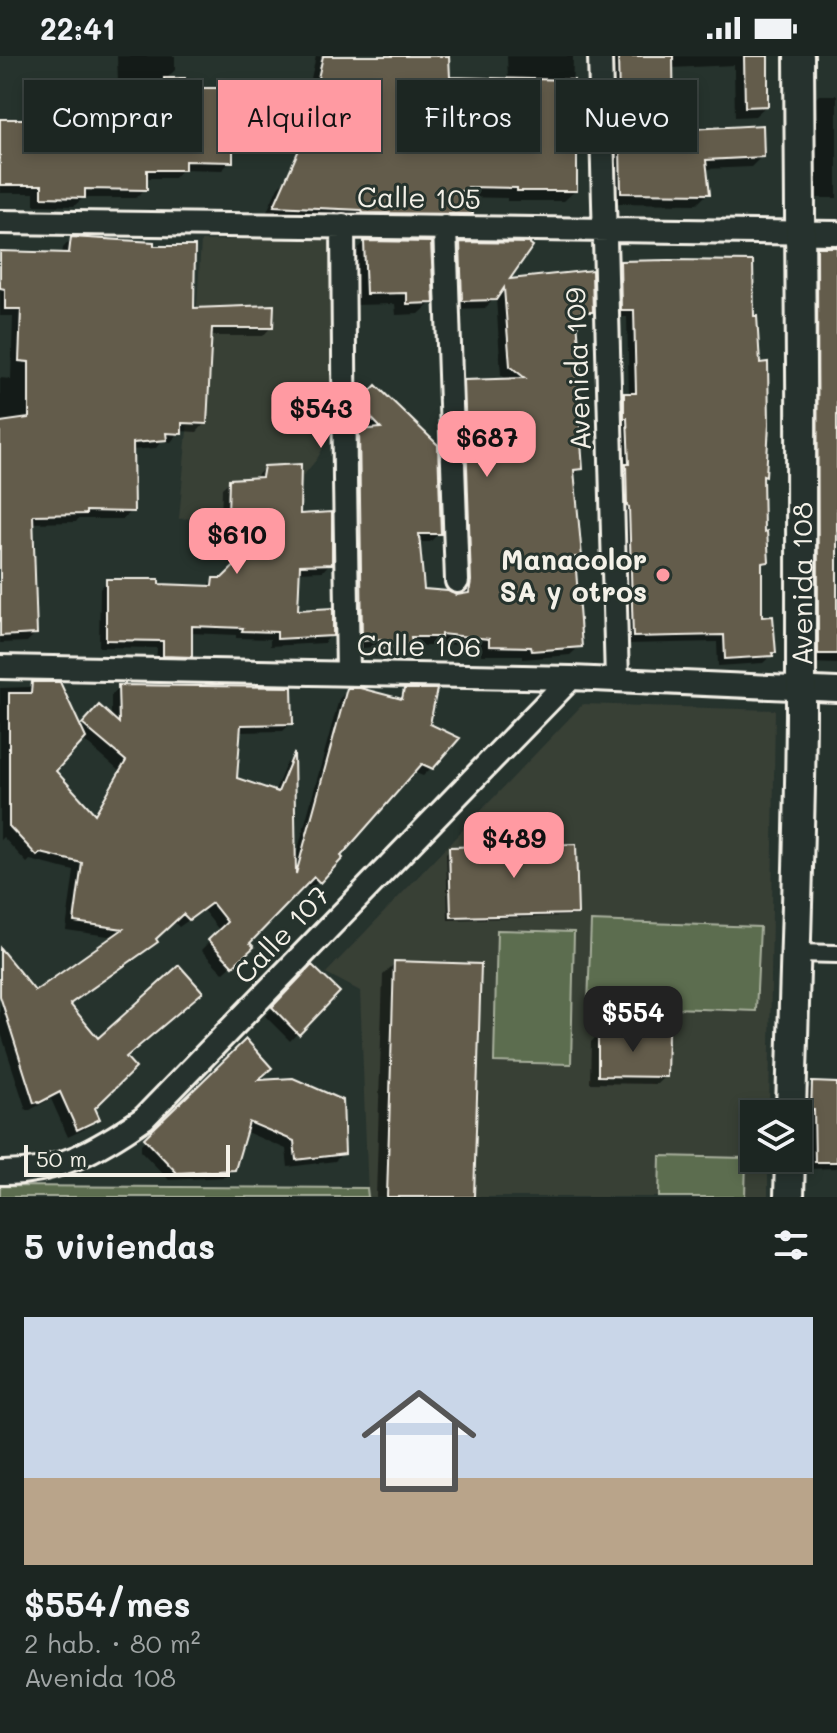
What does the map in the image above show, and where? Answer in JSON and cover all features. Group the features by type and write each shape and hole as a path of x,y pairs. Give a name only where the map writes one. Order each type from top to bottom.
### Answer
{"street":[{"name":"Avenida 109","path":"600,56 617,680"},
{"name":"Avenida 108","path":"792,1100 801,688 799,56"},
{"name":"Calle 105","path":"0,222 837,233"},
{"path":"343,226 348,673"},
{"path":"445,227 457,581"},
{"name":"Calle 106","path":"0,667 571,678 837,690"},
{"name":"Calle 107","path":"0,1173 43,1168 72,1160 106,1144 144,1118 571,678"},
{"path":"797,953 837,954"},
{"path":"789,1197 790,1172"}],"shaded area":[{"path":"349,235 357,264 354,383 317,459 303,476 300,512 179,519 201,241"},
{"path":"583,704 775,710 769,1100 740,1100 740,1172 768,1172 768,1197 368,1197 360,991 326,973"}],"green space":[{"path":"591,921 760,927 756,1011 588,1005"},
{"path":"497,930 574,932 571,1064 494,1062"},
{"path":"660,1156 740,1158 740,1172 746,1172 745,1197 659,1197"},
{"path":"0,1186 367,1188 368,1197 0,1197"}],"building":[{"path":"323,56 449,56 450,77 574,80 556,80 556,152 577,152 577,191 468,187 469,191 453,191 471,203 473,214 363,213 362,210 274,206 298,152 381,152 381,80 318,80"},
{"path":"618,56 673,56 673,80 619,80"},
{"path":"744,56 768,56 768,106 745,107"},
{"path":"164,78 185,78 185,80"},
{"path":"202,88 218,88 218,152 233,152 233,162 185,161 185,170 147,170 147,190 85,189 85,198 42,197 42,185 0,185 0,119 24,119 24,152 202,152"},
{"path":"763,125 764,157 706,160 710,194 621,193 620,152 697,152 697,129"},
{"path":"71,237 154,242 154,246 195,246 194,308 274,305 273,328 212,328 207,424 182,423 182,434 166,433 167,440 133,443 134,512 86,511 86,514 33,515 37,634 0,636 0,422 29,418 29,362 19,361 21,309 5,309 5,289 0,288 0,251 69,253"},
{"path":"364,241 431,242 434,303 407,304 407,293 366,294"},
{"path":"460,242 529,243 533,246 510,279 592,270 593,312 581,312 581,319 577,319 582,387 577,388 583,469 574,470 582,557 575,557 582,647 532,651 531,647 489,646 489,639 441,634 441,637 411,637 412,644 383,649 381,639 362,641 359,430 381,428 358,404 376,385 438,445 441,534 419,534 424,589 457,595 469,593 471,581 464,380 525,378 510,366 504,288 496,300 462,301"},
{"path":"817,247 837,247 837,654 818,654"},
{"path":"620,261 753,261 754,316 757,316 760,363 768,362 769,424 766,476 763,475 764,532 767,531 769,562 762,563 762,617 773,616 776,653 772,653 773,656 725,659 724,635 633,637 624,393 636,393 634,310 621,310"},
{"path":"301,464 300,514 332,512 332,564 300,565 298,610 333,608 333,636 277,639 277,632 192,626 192,657 163,656 163,641 106,640 106,579 159,579 159,584 212,586 213,578 222,578 252,549 250,515 228,516 229,479 262,477 264,466"},
{"path":"32,682 60,682 86,738 56,771 95,814 126,761 82,724 99,705 119,723 118,685 292,687 293,724 241,725 237,778 278,792 294,753 296,874 347,688 360,688 402,699 404,689 437,689 430,724 460,738 433,769 422,764 320,883 314,877 250,943 254,947 233,966 208,940 227,922 212,903 189,920 183,914 156,939 158,942 70,1004 98,1038 179,965 203,992 126,1057 136,1068 95,1108 100,1119 77,1130 60,1092 34,1103 0,996 0,948 35,991 123,929 74,922 82,863 41,853 37,856 9,826 9,693 31,693"},
{"path":"576,844 578,914 451,917 449,847"},
{"path":"394,961 481,964 474,1197 387,1197"},
{"path":"312,965 340,992 299,1035 272,1007"},
{"path":"598,1032 668,1032 667,1077 598,1076"},
{"path":"246,1039 272,1068 258,1080 293,1078 343,1100 345,1154 296,1160 294,1141 249,1122 235,1170 177,1173 144,1138"},
{"path":"812,1082 837,1083 837,1162 815,1162"}],"place":[{"name":"Manacolor SA y otros","path":"663,575"}]}
